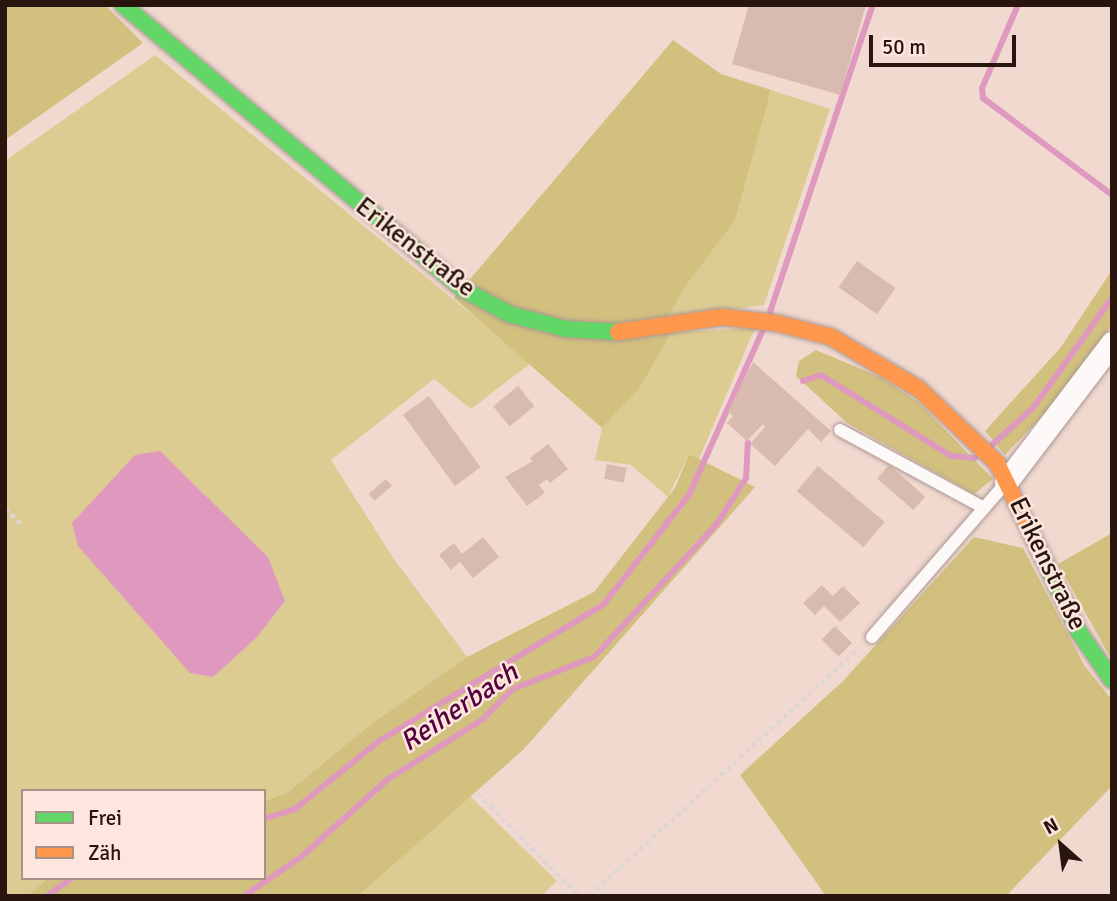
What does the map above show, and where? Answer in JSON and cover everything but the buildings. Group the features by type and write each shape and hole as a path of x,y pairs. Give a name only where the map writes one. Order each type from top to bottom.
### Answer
{"street":[{"name":"Erikenstraße","path":"123,5 461,288 509,314 566,329 613,333 723,317 776,323 831,337 881,364 974,438 1001,473 1079,632 1112,680"},
{"name":"Erikenstraße","path":"1001,473 1112,343"}],"lane":[{"path":"840,430 984,508"},
{"path":"872,637 984,508 1001,473"}],"path":[{"path":"5,509 23,526"},
{"path":"589,896 872,637"},
{"path":"478,794 579,896"}],"shaded area":[{"path":"5,5 105,5 143,43 5,140"},
{"path":"673,40 721,74 771,90 735,220 684,288 668,317 672,332 639,389 602,428 454,298"},
{"path":"155,55 531,363 471,409 434,379 331,460 394,559 467,657 371,724 287,793 266,800 266,789 21,789 21,880 46,880 27,896 5,896 5,161"},
{"path":"771,90 830,109 764,305 668,318 755,139"},
{"path":"1112,270 1112,325 1045,413 1005,455 985,431 1061,347"},
{"path":"755,328 699,459 689,454 668,497 631,465 595,460 602,428 639,389 672,332"},
{"path":"816,350 882,378 917,401 993,479 974,494 847,423 796,376 799,361"},
{"path":"160,451 268,557 285,601 257,637 213,677 190,673 78,546 72,523 135,455"},
{"path":"689,454 755,487 523,750 358,896 27,896 46,880 266,880 266,800 287,793 371,724 467,657 594,592 675,488"},
{"path":"1112,533 1112,660 1058,564"},
{"path":"974,537 1023,548 1084,665 1112,700 1112,786 1006,896 826,896 740,775 843,681"},
{"path":"470,796 557,881 541,896 358,896"}],"waterway":[{"path":"770,312 873,5"},
{"path":"1018,5 982,88 983,98 1112,195"},
{"path":"992,445 1033,408 1112,298"},
{"path":"266,818 295,809 379,741 604,604 689,495 762,332"},
{"path":"803,381 821,375 951,456 975,458"},
{"name":"Reiherbach","path":"244,896 301,857 387,780 483,719 513,689 594,657 716,525 746,478 748,443"},
{"path":"47,896 69,880"}],"traffic: fast":[{"path":"123,5 461,288 509,314 566,329 618,332"},
{"path":"1033,537 1079,632 1112,680"}],"traffic: slow":[{"path":"618,332 722,317 776,323 831,337 919,389 997,463 1033,537"}]}
